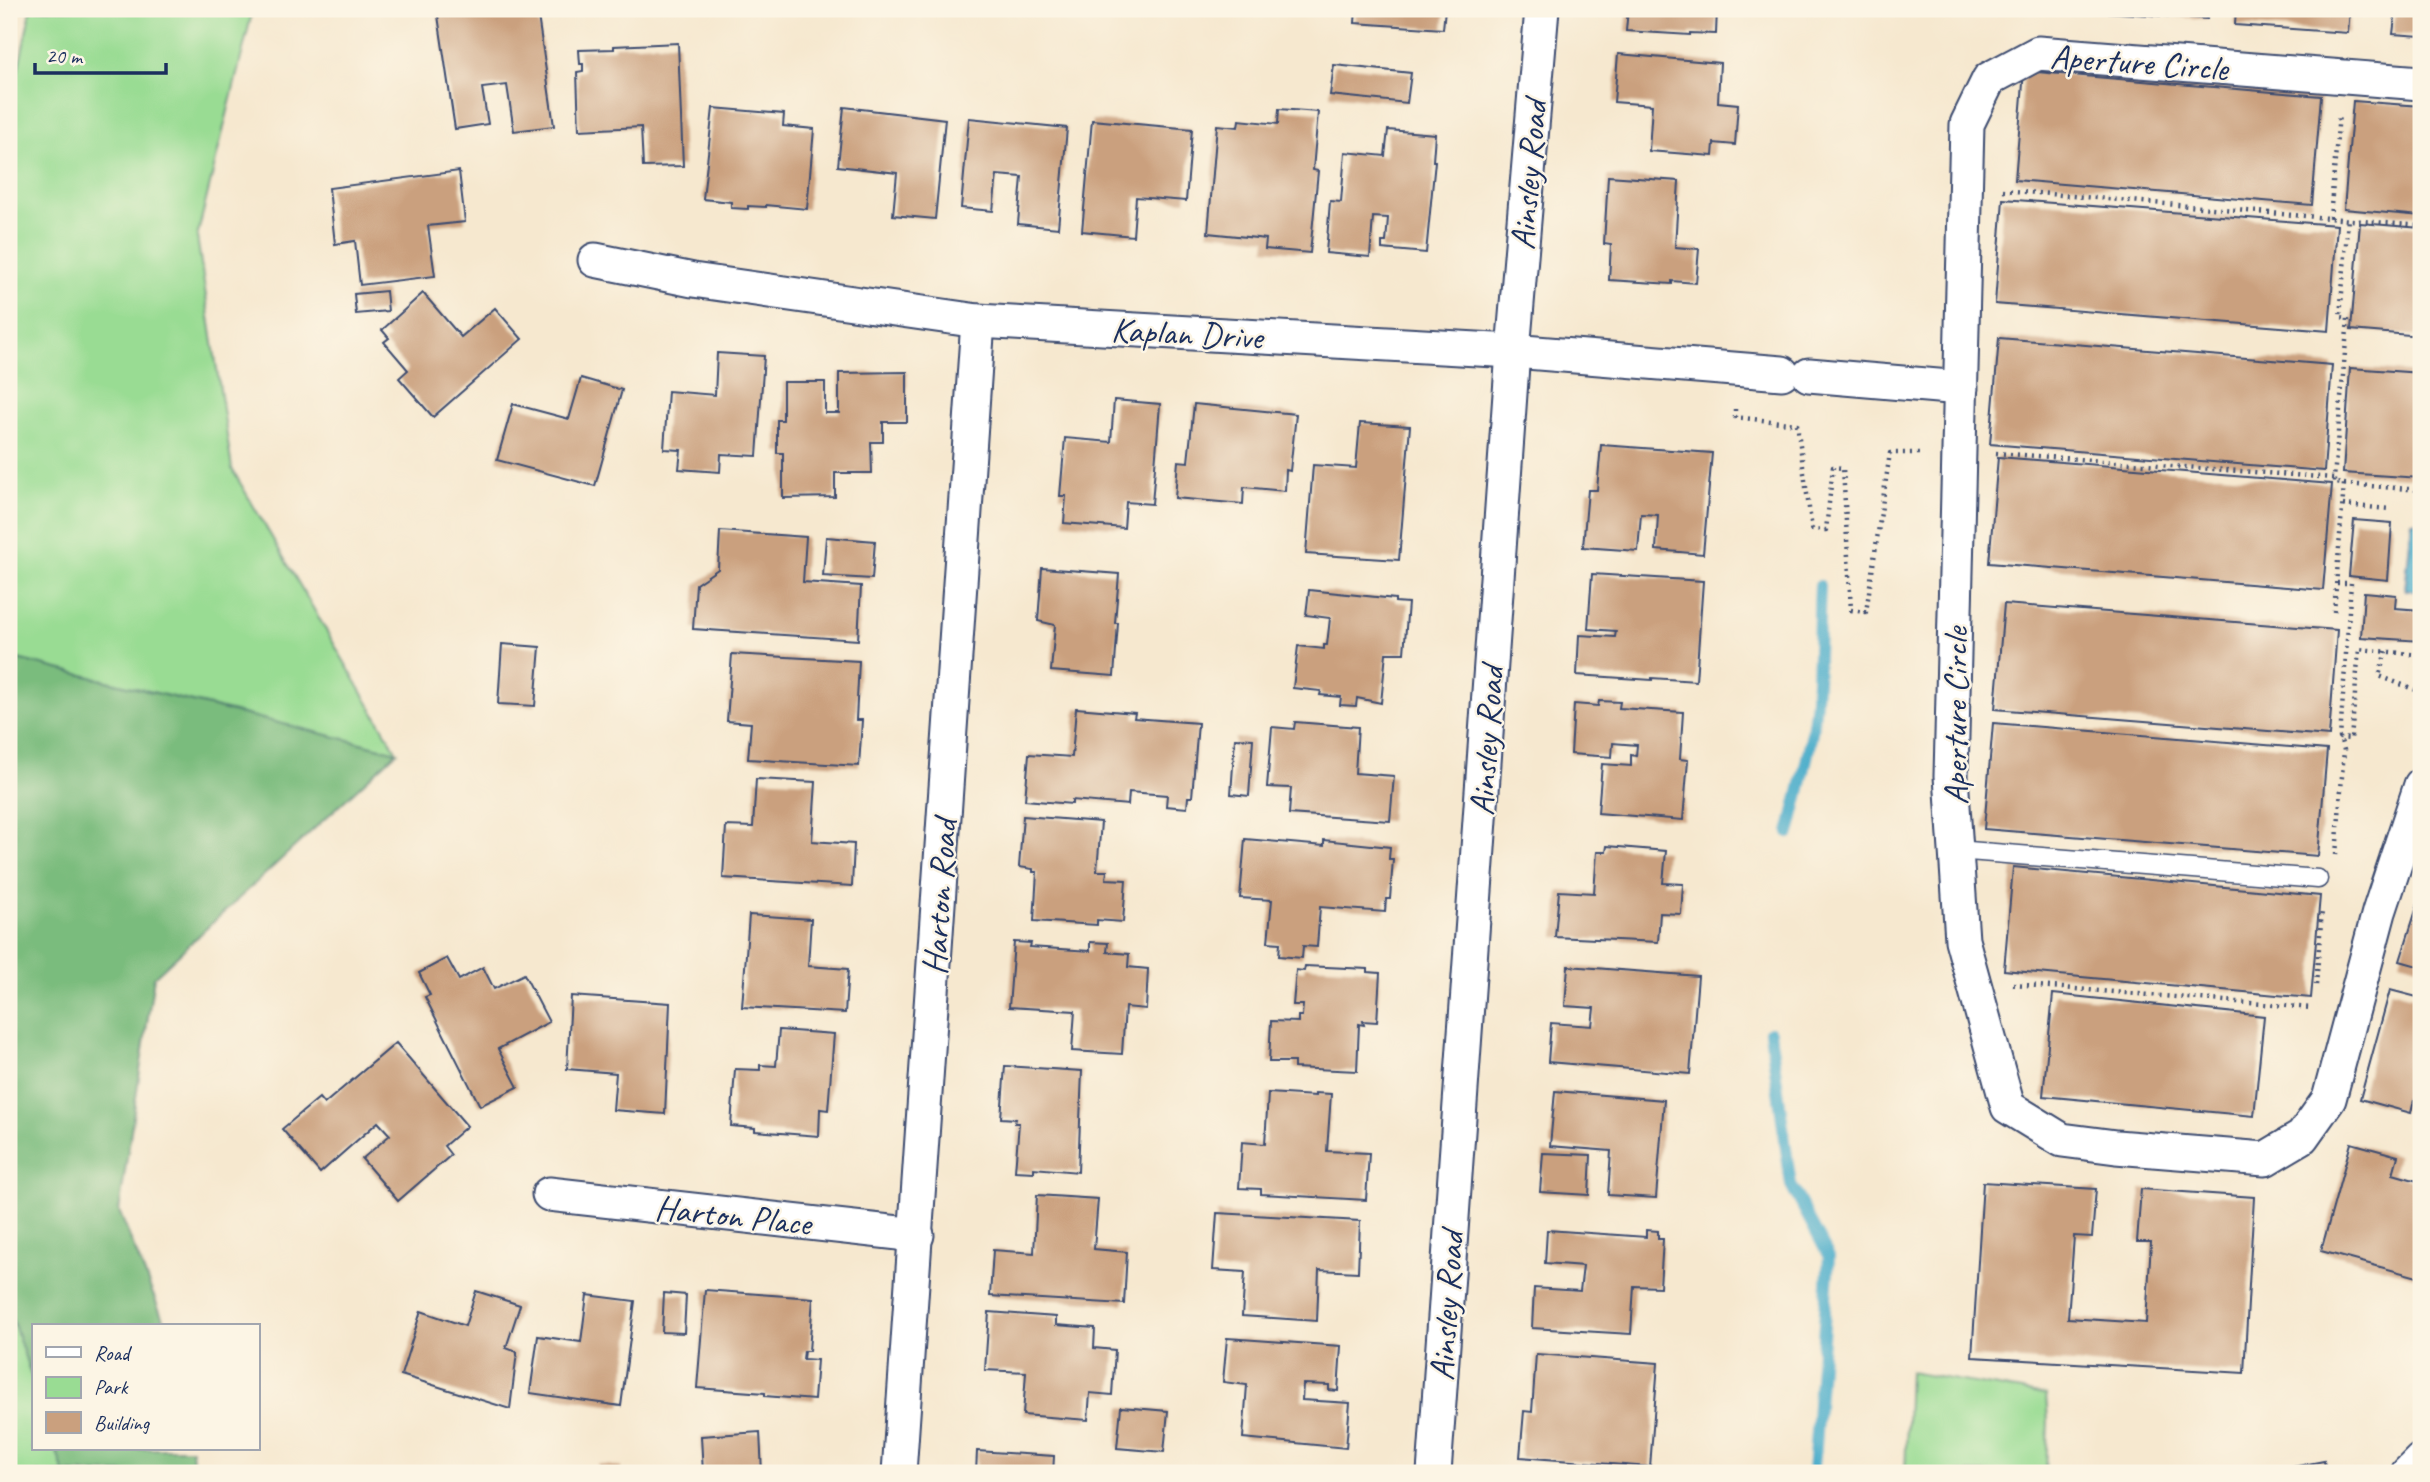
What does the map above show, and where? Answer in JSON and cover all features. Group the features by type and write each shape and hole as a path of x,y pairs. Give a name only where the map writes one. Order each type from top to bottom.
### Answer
{"street":[{"name":"Ainsley Road","path":"1434,1473 1513,351 1542,9"},
{"name":"Aperture Circle","path":"2421,83 2038,53 1989,79 1967,124 1961,388 1975,453 1951,776 1962,940 2008,1107 2062,1140 2116,1147 2265,1159 2302,1137 2329,1099 2379,912 2421,785"},
{"name":"Kaplan Drive","path":"595,260 692,280 978,321 1513,351 1961,388"},
{"name":"Harton Road","path":"899,1473 978,321"},
{"name":"Harton Place","path":"549,1194 917,1235"},
{"path":"2408,1473 2421,1460"}],"lane":[{"path":"1956,850 2318,879"}],"path":[{"path":"2330,218 2340,102"},
{"path":"1998,190 2421,226"},
{"path":"2347,219 2340,317 2348,318 2334,483 2421,490"},
{"path":"1737,370 1735,417 1797,424 1812,529 1826,530 1833,467 1843,468 1851,610 1866,611 1891,453 1975,453 2334,478"},
{"path":"2334,612 2344,484"},
{"path":"2343,505 2390,509"},
{"path":"2335,860 2344,750 2340,738 2351,583 2337,583"},
{"path":"2340,738 2351,739 2359,649 2421,655"},
{"path":"2386,651 2379,676 2421,692"},
{"path":"2007,983 2314,1009 2323,900"}],"green space":[{"path":"31,9 253,9 197,237 232,469 397,752 9,657 9,114"},
{"path":"9,657 397,752 154,977 119,1211 165,1324 32,1324 32,1378 9,1309"},
{"path":"9,1309 32,1378 32,1450 56,1450 64,1473 9,1473"},
{"path":"1909,1372 2046,1395 2046,1473 1905,1473"},
{"path":"56,1450 192,1450 194,1473 64,1473"}],"water":[{"path":"2412,521 2421,522 2421,591 2405,590"}],"building":[{"path":"437,9 462,9 463,13 489,9 537,9 554,126 514,131 507,85 482,88 488,124 455,129"},
{"path":"1325,9 1325,13 1298,11"},
{"path":"1356,9 1445,9 1443,29 1355,23"},
{"path":"1628,9 1717,9 1716,34 1626,31"},
{"path":"2091,9 2208,9 2207,19"},
{"path":"2236,9 2350,9 2348,33 2235,25"},
{"path":"2396,9 2421,9 2421,36 2393,34"},
{"path":"678,43 683,166 643,167 641,127 579,130 577,72 583,71 583,64 580,64 579,50"},
{"path":"1618,54 1720,63 1718,102 1738,104 1735,145 1714,143 1713,156 1649,151 1652,105 1614,102"},
{"path":"1334,65 1411,73 1407,103 1330,95"},
{"path":"2024,71 2321,96 2312,205 2015,180"},
{"path":"2353,101 2421,106 2421,216 2344,209"},
{"path":"844,107 945,119 935,219 893,215 897,173 838,166"},
{"path":"713,108 784,114 783,126 814,129 807,209 766,205 748,206 748,209 731,208 731,202 703,199"},
{"path":"1279,109 1318,112 1313,170 1318,171 1310,253 1265,249 1266,239 1208,233 1217,125 1238,127 1239,120 1278,124"},
{"path":"969,118 1067,128 1058,228 1018,224 1022,177 997,175 993,211 961,208"},
{"path":"1092,120 1192,129 1186,201 1136,197 1133,236 1082,231"},
{"path":"1388,130 1435,134 1426,253 1382,249 1382,242 1386,242 1388,218 1373,217 1370,257 1326,253 1330,201 1341,202 1345,152 1385,156"},
{"path":"459,171 465,222 428,226 435,276 360,285 355,241 335,244 329,188"},
{"path":"1608,176 1679,181 1675,247 1699,249 1696,283 1609,280 1611,245 1604,244"},
{"path":"2003,199 2337,225 2329,331 1995,304"},
{"path":"2360,223 2421,228 2421,336 2351,330"},
{"path":"386,291 388,311 356,314 354,294"},
{"path":"423,293 461,337 495,308 522,339 433,417 399,378 408,370 384,342 389,338 382,330"},
{"path":"1999,338 2332,365 2324,471 1990,444"},
{"path":"717,353 764,356 757,456 721,454 720,472 679,469 681,450 664,449 668,391 715,395"},
{"path":"2350,368 2421,373 2421,478 2343,473"},
{"path":"907,372 907,422 883,422 883,442 871,442 872,473 835,473 835,497 783,498 783,453 777,453 777,420 783,420 783,382 825,382 825,413 839,413 839,373"},
{"path":"581,378 622,390 595,486 497,460 513,404 569,419"},
{"path":"1114,400 1160,404 1152,504 1126,502 1124,528 1064,523 1066,496 1060,496 1065,438 1111,442"},
{"path":"1194,404 1296,414 1290,471 1286,470 1285,491 1244,487 1243,504 1175,498 1178,461 1188,462"},
{"path":"1360,423 1410,426 1399,560 1306,554 1313,465 1356,468"},
{"path":"1601,445 1712,453 1703,554 1656,550 1658,515 1641,514 1638,551 1583,547 1588,490 1597,490"},
{"path":"1998,457 2332,484 2323,590 1989,563"},
{"path":"2354,520 2392,523 2388,580 2349,576"},
{"path":"720,531 806,537 803,582 861,586 858,640 693,629 696,584 718,569"},
{"path":"826,537 875,541 872,579 823,576"},
{"path":"1042,568 1119,574 1114,676 1051,671 1055,625 1038,621"},
{"path":"1592,574 1703,581 1696,681 1577,675 1579,635 1615,637 1616,631 1588,629"},
{"path":"1309,590 1395,599 1395,602 1408,603 1404,653 1386,653 1381,703 1357,698 1356,706 1340,705 1341,697 1320,695 1321,691 1293,688 1298,646 1324,649 1324,645 1327,645 1330,618 1306,615"},
{"path":"2364,592 2396,595 2395,608 2421,610 2421,641 2361,637"},
{"path":"2004,604 2337,630 2329,736 1995,709"},
{"path":"502,644 540,647 535,706 498,704"},
{"path":"732,654 859,661 856,720 862,720 859,766 748,759 751,723 727,721"},
{"path":"1599,701 1620,702 1619,708 1683,712 1680,759 1688,760 1683,820 1598,813 1602,764 1631,766 1631,755 1636,756 1637,745 1613,743 1612,757 1571,754 1574,704 1598,706"},
{"path":"1076,708 1135,713 1134,718 1198,723 1192,797 1188,797 1187,808 1166,806 1167,795 1129,792 1128,805 1072,800 1072,804 1025,800 1029,754 1072,757"},
{"path":"1295,722 1358,727 1355,773 1394,776 1390,821 1289,814 1291,788 1267,787 1272,727 1294,729"},
{"path":"1993,723 2327,750 2318,856 1984,829"},
{"path":"1235,738 1253,739 1249,796 1231,794"},
{"path":"756,779 816,782 812,841 854,844 852,886 723,878 726,826 753,827"},
{"path":"1023,816 1101,822 1097,871 1107,871 1106,879 1126,880 1123,922 1097,920 1097,925 1034,921 1037,872 1019,867"},
{"path":"1245,839 1324,846 1324,840 1390,847 1389,859 1393,859 1390,899 1386,899 1385,912 1320,907 1317,947 1303,946 1302,958 1279,956 1280,943 1268,942 1272,900 1240,898"},
{"path":"1607,846 1666,851 1663,883 1683,884 1681,914 1660,913 1658,942 1555,937 1559,891 1594,893 1597,852 1606,852"},
{"path":"2013,867 2320,896 2311,998 2004,970"},
{"path":"2421,894 2421,967 2400,961"},
{"path":"749,915 811,919 808,966 848,969 845,1013 742,1007"},
{"path":"1014,942 1031,943 1030,947 1090,951 1090,942 1108,943 1107,952 1129,954 1128,967 1148,969 1146,1009 1125,1007 1122,1054 1072,1051 1075,1011 1009,1007"},
{"path":"447,958 459,980 483,967 494,989 524,974 549,1022 498,1049 518,1087 480,1106 425,997 430,995 419,973"},
{"path":"1305,966 1368,969 1368,972 1380,973 1377,1022 1363,1021 1364,1025 1359,1024 1357,1071 1294,1068 1294,1062 1269,1062 1271,1021 1298,1022 1298,1016 1302,1016 1303,1005 1293,1005 1296,970 1304,971"},
{"path":"1568,966 1698,976 1690,1074 1548,1062 1551,1023 1592,1026 1594,1008 1565,1006"},
{"path":"2390,990 2421,998 2421,1102 2414,1100 2411,1113 2360,1099"},
{"path":"2053,994 2264,1016 2254,1116 2043,1096"},
{"path":"571,996 670,1003 665,1114 613,1110 616,1073 567,1069"},
{"path":"779,1030 834,1034 828,1110 820,1109 819,1136 755,1131 755,1128 731,1126 735,1069 760,1070 760,1065 776,1066"},
{"path":"396,1043 467,1126 444,1146 451,1155 398,1201 362,1159 390,1135 378,1122 320,1173 282,1129 319,1098 324,1104"},
{"path":"1005,1066 1082,1071 1078,1172 1034,1168 1034,1172 1015,1171 1019,1123 1015,1123 1016,1119 1001,1118"},
{"path":"1555,1091 1664,1100 1656,1198 1608,1195 1611,1151 1550,1146"},
{"path":"1268,1093 1315,1096 1315,1093 1331,1094 1327,1151 1369,1153 1366,1200 1261,1194 1261,1189 1239,1188 1242,1142 1265,1144"},
{"path":"2351,1143 2398,1156 2393,1174 2421,1182 2421,1278 2321,1251"},
{"path":"1543,1153 1591,1155 1589,1195 1540,1192"},
{"path":"1983,1182 2096,1189 2092,1237 2074,1236 2068,1318 2146,1323 2151,1242 2137,1242 2141,1189 2254,1197 2244,1373 1972,1357"},
{"path":"1037,1195 1098,1199 1094,1249 1127,1252 1124,1304 990,1296 993,1250 1034,1253"},
{"path":"1217,1213 1360,1221 1358,1272 1319,1270 1317,1321 1242,1316 1245,1272 1213,1270"},
{"path":"1547,1230 1646,1237 1646,1230 1658,1231 1658,1239 1663,1239 1660,1287 1634,1286 1631,1334 1532,1328 1534,1288 1580,1291 1583,1266 1545,1263"},
{"path":"705,1290 813,1298 809,1351 804,1351 803,1359 817,1360 814,1400 697,1388"},
{"path":"476,1291 520,1305 506,1348 517,1352 510,1409 401,1375 421,1311 465,1326"},
{"path":"664,1293 686,1295 684,1333 662,1332"},
{"path":"587,1295 635,1301 621,1406 530,1393 538,1336 581,1342"},
{"path":"989,1312 1056,1317 1056,1325 1095,1328 1094,1348 1115,1350 1112,1395 1090,1393 1088,1420 1023,1415 1026,1372 985,1370"},
{"path":"1227,1338 1341,1346 1338,1391 1329,1390 1329,1385 1303,1384 1302,1400 1350,1403 1346,1448 1243,1438 1247,1385 1223,1382"},
{"path":"1536,1354 1658,1363 1650,1467 1520,1457 1524,1411 1532,1412"},
{"path":"1121,1407 1168,1411 1164,1452 1117,1448"},
{"path":"760,1432 762,1473 703,1473 701,1436"},
{"path":"977,1451 1054,1456 1053,1473 976,1473"},
{"path":"2324,1461 2326,1473 2266,1473 2266,1472"},
{"path":"598,1464 621,1467 621,1473 597,1473"}],"waterway":[{"path":"1789,833 1815,711 1820,586"},
{"path":"1770,1032 1791,1185 1829,1257 1813,1473"}]}
